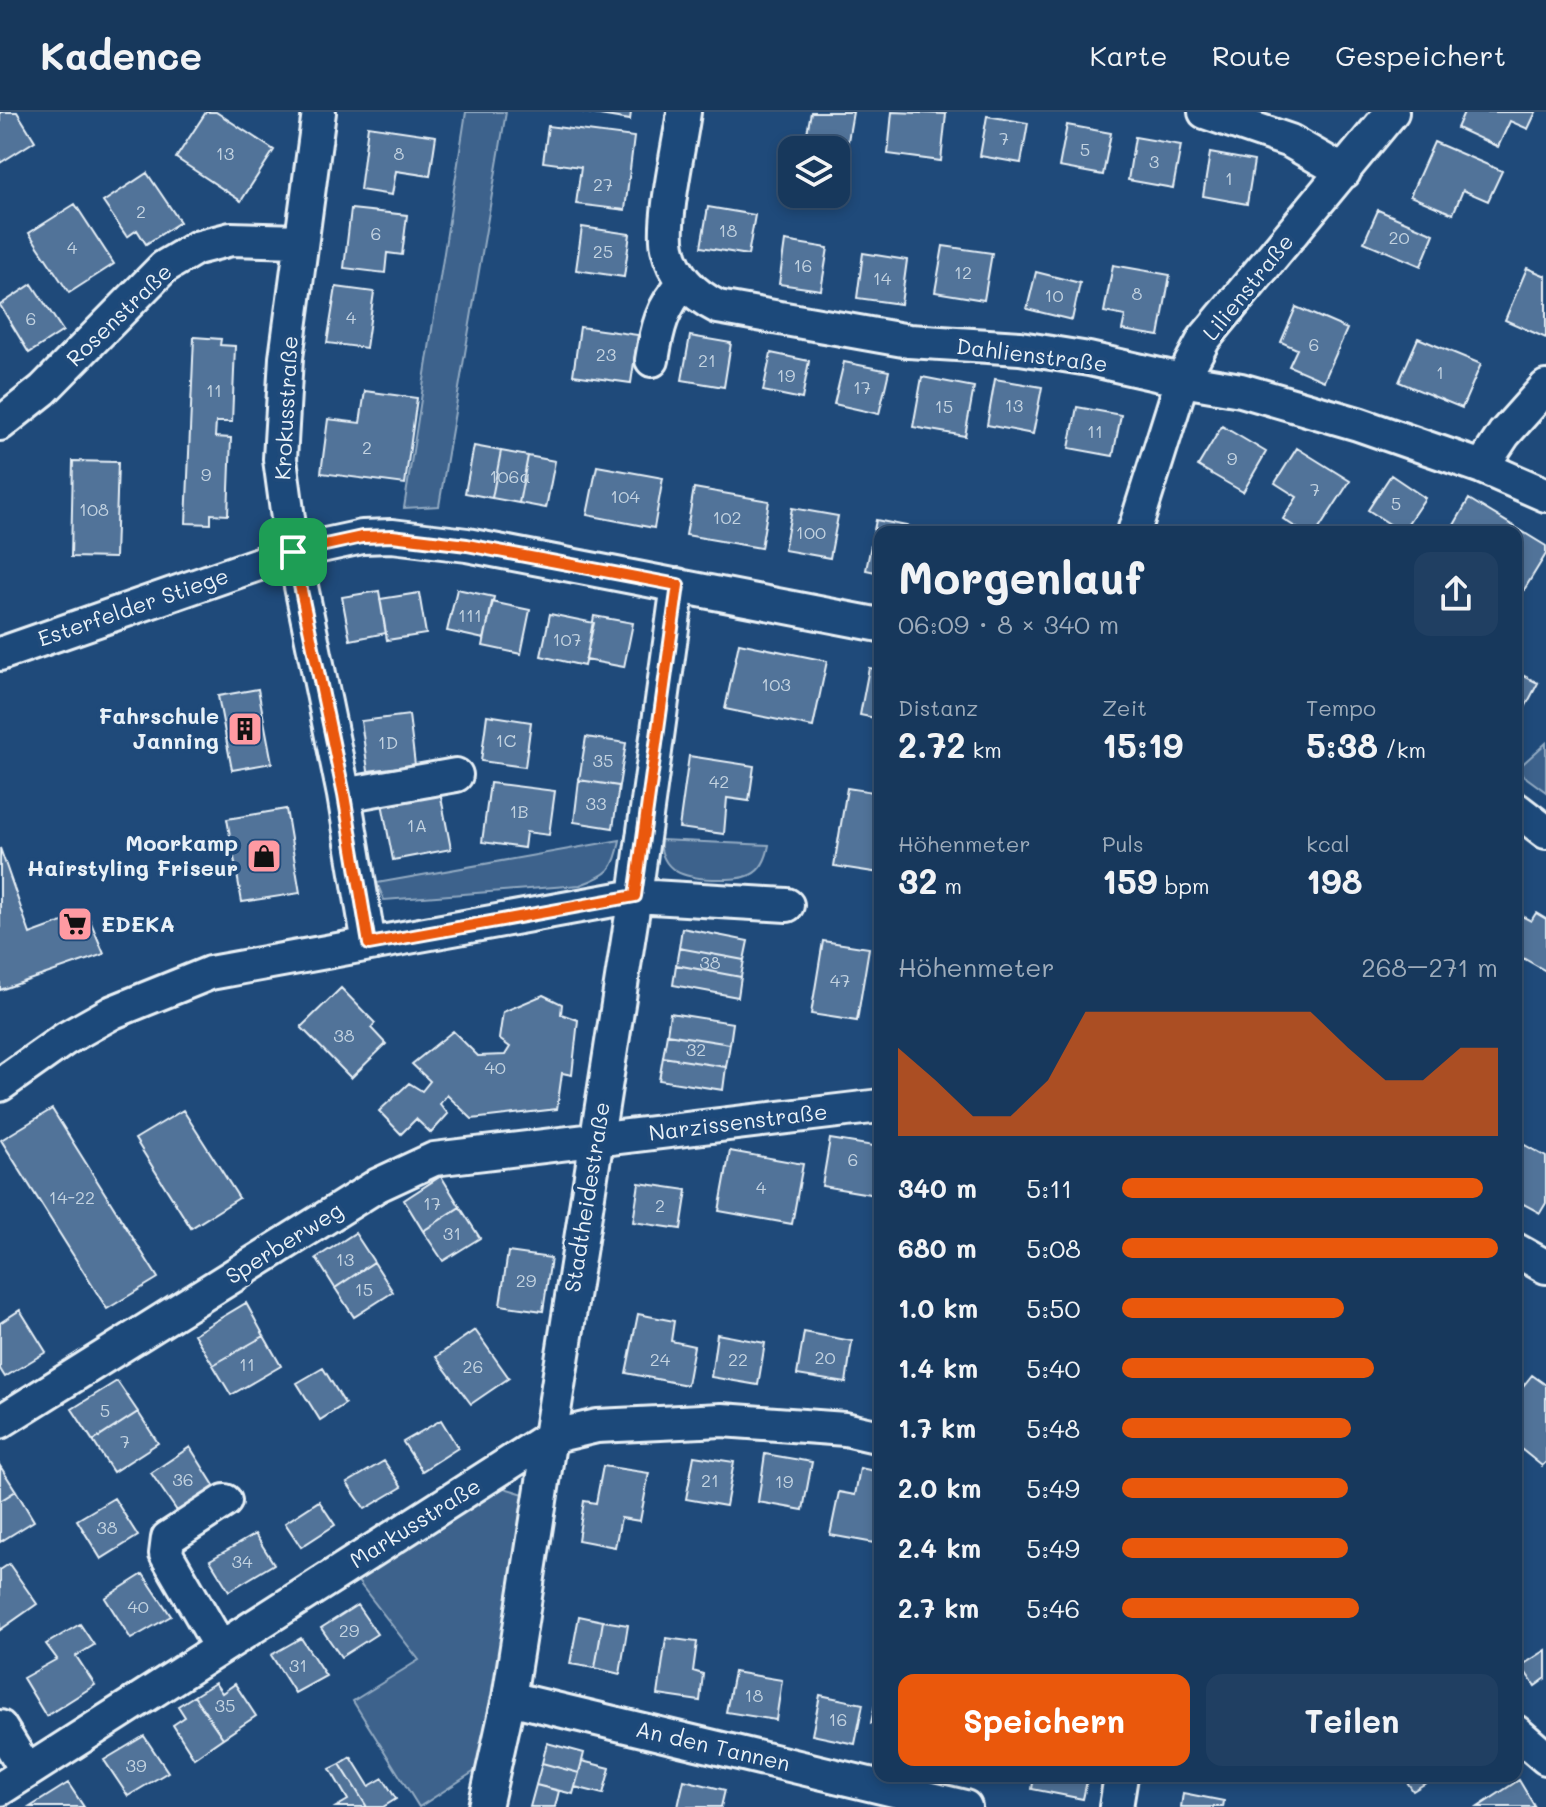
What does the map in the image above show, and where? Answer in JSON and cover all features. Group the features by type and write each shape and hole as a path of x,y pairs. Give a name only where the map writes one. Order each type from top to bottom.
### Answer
{"street":[{"name":"Krokusstraße","path":"319,112 286,358 280,459 293,552 344,795 369,944"},
{"path":"652,360 659,322 668,300 684,283 668,248 667,227 684,112"},
{"path":"1205,112 1290,141 1344,172"},
{"name":"Lilienstraße","path":"1136,526 1182,380 1204,339 1392,112"},
{"name":"Rosenstraße","path":"0,424 43,390 164,267 196,248 231,239 301,241"},
{"name":"Dahlienstraße","path":"684,283 718,307 909,341 1020,348 1241,390 1358,424 1482,467 1546,495"},
{"path":"1482,467 1504,434 1546,387"},
{"name":"Esterfelder Stiege","path":"0,654 293,552 362,537 421,538 874,624"},
{"name":"Stadtheidestraße","path":"485,1807 509,1698 635,896 678,585"},
{"path":"344,795 456,775"},
{"path":"1522,814 1546,832"},
{"path":"0,1085 65,1039 113,1012 197,979 635,896 787,905"},
{"name":"Narzissenstraße","path":"596,1138 874,1107"},
{"name":"Sperberweg","path":"0,1422 403,1171 434,1159 596,1138"},
{"path":"1522,1253 1546,1267"},
{"name":"Markusstraße","path":"0,1789 550,1437 597,1426 722,1420 845,1429 874,1436"},
{"path":"220,1647 166,1554 168,1538 225,1501"},
{"name":"An den Tannen","path":"509,1698 916,1801 965,1807"},
{"path":"0,1727 27,1771"},
{"path":"1522,1737 1546,1758"},
{"path":"1116,1807 1120,1782"}],"shaded area":[{"path":"466,112 506,112 439,506 404,508"},
{"path":"1546,743 1546,792 1522,774 1522,765"},
{"path":"620,840 616,858 609,870 580,885 384,900 377,883"},
{"path":"660,840 769,845 757,871 734,879 713,879 676,871 665,859"},
{"path":"501,1487 527,1495 494,1697 478,1769 419,1807 353,1701 419,1660 357,1580"}],"building":[{"path":"0,112 17,112 35,141 0,163"},
{"path":"206,112 216,112 274,150 241,201 176,158"},
{"path":"582,112 631,112 630,120"},
{"path":"811,112 853,112 849,136 807,133"},
{"path":"892,112 946,114 941,161 888,154"},
{"path":"1464,112 1536,112 1528,129 1510,121 1498,147 1457,128"},
{"path":"987,116 1028,123 1021,163 980,156"},
{"path":"1067,125 1111,133 1103,175 1059,167"},
{"path":"368,126 436,136 430,176 396,171 392,195 360,190"},
{"path":"548,126 634,137 625,210 576,204 581,167 543,162"},
{"path":"1135,137 1181,145 1173,188 1128,180"},
{"path":"1434,142 1502,171 1488,201 1463,190 1453,214 1410,196"},
{"path":"1210,153 1254,161 1247,204 1203,196"},
{"path":"147,173 180,222 146,244 137,230 127,237 103,202"},
{"path":"75,204 114,264 69,293 29,233"},
{"path":"708,207 755,215 748,255 701,247"},
{"path":"351,209 407,215 402,255 387,253 385,273 344,268"},
{"path":"1378,210 1434,234 1421,266 1364,242"},
{"path":"582,227 630,234 624,277 576,270"},
{"path":"785,241 828,248 821,290 779,284"},
{"path":"943,246 992,253 984,300 935,292"},
{"path":"863,253 907,260 901,304 857,298"},
{"path":"1113,265 1170,275 1159,336 1122,330 1125,316 1104,312"},
{"path":"1527,268 1546,276 1546,338 1505,320"},
{"path":"1036,272 1080,283 1072,320 1027,309"},
{"path":"32,284 63,331 29,353 0,305"},
{"path":"336,287 374,292 366,348 327,343"},
{"path":"1296,307 1347,329 1324,381 1289,366 1297,349 1281,342"},
{"path":"580,327 638,335 631,383 573,375"},
{"path":"690,336 731,343 724,387 682,380"},
{"path":"194,337 221,339 220,345 235,346 232,422 216,422 215,437 231,438 228,515 211,514 211,524 186,523"},
{"path":"1418,338 1481,364 1462,408 1399,382"},
{"path":"771,353 809,361 802,399 763,391"},
{"path":"844,362 889,371 879,414 834,404"},
{"path":"922,377 974,387 965,436 913,427"},
{"path":"995,379 1042,387 1033,434 987,425"},
{"path":"365,391 417,398 405,484 321,473 328,419 360,423"},
{"path":"1077,407 1121,415 1113,456 1069,448"},
{"path":"1222,426 1266,452 1243,492 1198,466"},
{"path":"474,446 501,451 492,498 465,493"},
{"path":"1297,448 1350,481 1321,526 1294,526 1283,519 1297,497 1275,483"},
{"path":"501,451 528,456 519,503 492,498"},
{"path":"528,456 555,461 546,508 519,503"},
{"path":"73,461 118,462 115,558 71,557"},
{"path":"597,466 663,478 654,528 587,515"},
{"path":"1391,475 1425,498 1406,526 1393,526 1368,510"},
{"path":"694,488 769,501 761,548 686,535"},
{"path":"1469,499 1513,526 1453,526"},
{"path":"792,508 838,516 830,558 784,550"},
{"path":"876,520 907,526 875,526"},
{"path":"874,530 874,572 866,570"},
{"path":"1522,531 1546,546 1546,554 1522,593"},
{"path":"457,589 494,597 484,639 447,631"},
{"path":"379,591 386,633 350,640 342,597"},
{"path":"419,593 426,634 387,640 380,599"},
{"path":"492,602 530,610 521,654 483,646"},
{"path":"550,614 594,623 584,666 541,656"},
{"path":"594,616 633,623 624,667 586,660"},
{"path":"739,643 827,661 813,727 725,709"},
{"path":"869,668 874,669 874,718 860,715"},
{"path":"1522,675 1538,683 1522,713"},
{"name":"Fahrschule Janning","path":"258,689 272,763 232,770 218,696"},
{"path":"409,715 415,765 368,771 361,721"},
{"path":"487,715 531,722 525,767 481,761"},
{"path":"586,737 626,743 619,786 579,780"},
{"path":"689,756 754,766 749,801 727,798 724,834 679,828"},
{"path":"579,780 619,786 613,828 574,822"},
{"path":"490,783 555,791 549,835 526,832 524,848 482,842"},
{"path":"847,788 874,792 874,872 834,866"},
{"path":"440,792 451,849 393,860 382,803"},
{"name":"Moorkamp Hairstyling Friseur","path":"286,809 300,893 242,902 227,819"},
{"name":"EDEKA","path":"0,848 30,934 87,913 104,954 0,990"},
{"path":"1536,913 1546,919 1546,971 1523,958 1522,916 1531,921"},
{"path":"682,928 748,941 744,960 679,948"},
{"path":"823,941 869,948 857,1021 811,1014"},
{"path":"679,948 744,960 741,977 676,965"},
{"path":"676,965 741,977 738,997 673,985"},
{"path":"341,988 375,1023 371,1028 386,1044 351,1078 301,1027"},
{"path":"543,995 562,1004 561,1014 578,1020 572,1075 562,1073 557,1109 472,1119 447,1095 440,1104 448,1114 431,1133 416,1119 401,1134 379,1111 409,1083 422,1091 430,1081 412,1064 453,1031 478,1056 505,1055 510,1047 499,1039 503,1012"},
{"path":"670,1013 733,1023 730,1044 667,1034"},
{"path":"667,1034 730,1044 726,1067 663,1057"},
{"path":"663,1057 726,1067 723,1090 659,1080"},
{"path":"52,1109 158,1278 107,1309 1,1140"},
{"path":"183,1110 239,1198 191,1228 135,1139"},
{"path":"830,1139 874,1146 874,1195 822,1186"},
{"path":"1522,1143 1546,1157 1546,1203 1540,1213 1522,1203"},
{"path":"730,1151 803,1164 792,1224 719,1211"},
{"path":"441,1176 460,1207 423,1231 404,1200"},
{"path":"639,1183 687,1190 681,1229 633,1222"},
{"path":"460,1207 480,1238 443,1261 423,1231"},
{"path":"355,1233 374,1262 335,1288 316,1258"},
{"path":"508,1252 551,1258 543,1311 500,1305"},
{"path":"374,1262 393,1292 354,1317 335,1288"},
{"path":"246,1303 264,1336 213,1365 194,1334"},
{"path":"20,1310 46,1352 5,1377 0,1369 0,1323"},
{"path":"638,1314 674,1321 671,1341 694,1346 687,1385 626,1373"},
{"path":"475,1330 509,1378 471,1404 436,1357"},
{"path":"804,1332 852,1341 846,1383 797,1375"},
{"path":"717,1334 765,1343 758,1385 711,1377"},
{"path":"264,1336 281,1366 231,1395 213,1365"},
{"path":"323,1368 345,1404 320,1420 297,1383"},
{"path":"1532,1375 1546,1385 1546,1462 1542,1466 1522,1450 1522,1388"},
{"path":"117,1381 138,1412 93,1441 72,1409"},
{"path":"138,1412 158,1443 113,1472 93,1441"},
{"path":"441,1420 458,1448 422,1471 403,1442"},
{"path":"190,1447 215,1487 177,1511 151,1473"},
{"path":"765,1454 812,1462 803,1510 758,1502"},
{"path":"694,1456 734,1462 726,1506 686,1499"},
{"path":"384,1461 402,1487 365,1509 347,1483"},
{"path":"0,1466 16,1491 0,1501"},
{"path":"603,1466 649,1473 640,1521 621,1518 615,1547 578,1540 584,1501 596,1503"},
{"path":"860,1468 874,1471 874,1543 830,1535 839,1492 855,1495"},
{"path":"16,1491 34,1521 0,1542 0,1501"},
{"path":"114,1498 138,1536 101,1559 77,1520"},
{"path":"319,1501 335,1525 301,1547 285,1523"},
{"path":"255,1534 274,1564 229,1591 210,1560"},
{"path":"9,1564 37,1604 0,1630 0,1570"},
{"path":"143,1574 171,1616 131,1639 105,1598"},
{"path":"357,1605 377,1634 341,1657 321,1628"},
{"path":"579,1616 603,1621 595,1668 570,1664"},
{"path":"603,1621 628,1625 620,1674 595,1668"},
{"path":"80,1624 94,1645 76,1656 95,1685 46,1716 23,1678 57,1659 46,1644"},
{"path":"301,1638 326,1676 295,1693 271,1655"},
{"path":"666,1638 697,1642 693,1671 703,1674 700,1701 658,1695"},
{"path":"1546,1650 1546,1678 1535,1686 1522,1665"},
{"path":"734,1672 782,1680 776,1720 726,1712"},
{"path":"215,1683 222,1693 235,1684 256,1716 223,1738 194,1696"},
{"path":"820,1695 863,1704 855,1744 812,1735"},
{"path":"194,1696 223,1738 194,1758 173,1725 185,1717 178,1706"},
{"path":"144,1736 168,1772 128,1796 104,1760"},
{"path":"547,1743 584,1753 579,1773 542,1763"},
{"path":"351,1757 369,1786 383,1778 396,1799 383,1807 367,1807 340,1764"},
{"path":"582,1761 610,1768 603,1794 575,1787"},
{"path":"542,1763 579,1773 573,1794 536,1785"},
{"path":"340,1764 367,1807 336,1807 348,1800 330,1769"},
{"path":"684,1780 725,1790 721,1807 678,1807"},
{"path":"1033,1782 1087,1782 1083,1799 1032,1789"},
{"path":"1407,1782 1427,1782 1413,1791"},
{"path":"1520,1782 1535,1807 1478,1807"},
{"path":"68,1783 84,1807 30,1807"},
{"path":"536,1785 559,1791 555,1807 530,1807"},
{"path":"1183,1793 1224,1801 1223,1807 1181,1807"}],"place":[{"name":"Fahrschule Janning","path":"245,729"},
{"name":"Moorkamp Hairstyling Friseur","path":"264,856"},
{"name":"EDEKA","path":"75,924"}],"route":[{"path":"362,537 421,538 678,585 635,896 369,944 344,795 293,552 362,537"}]}
